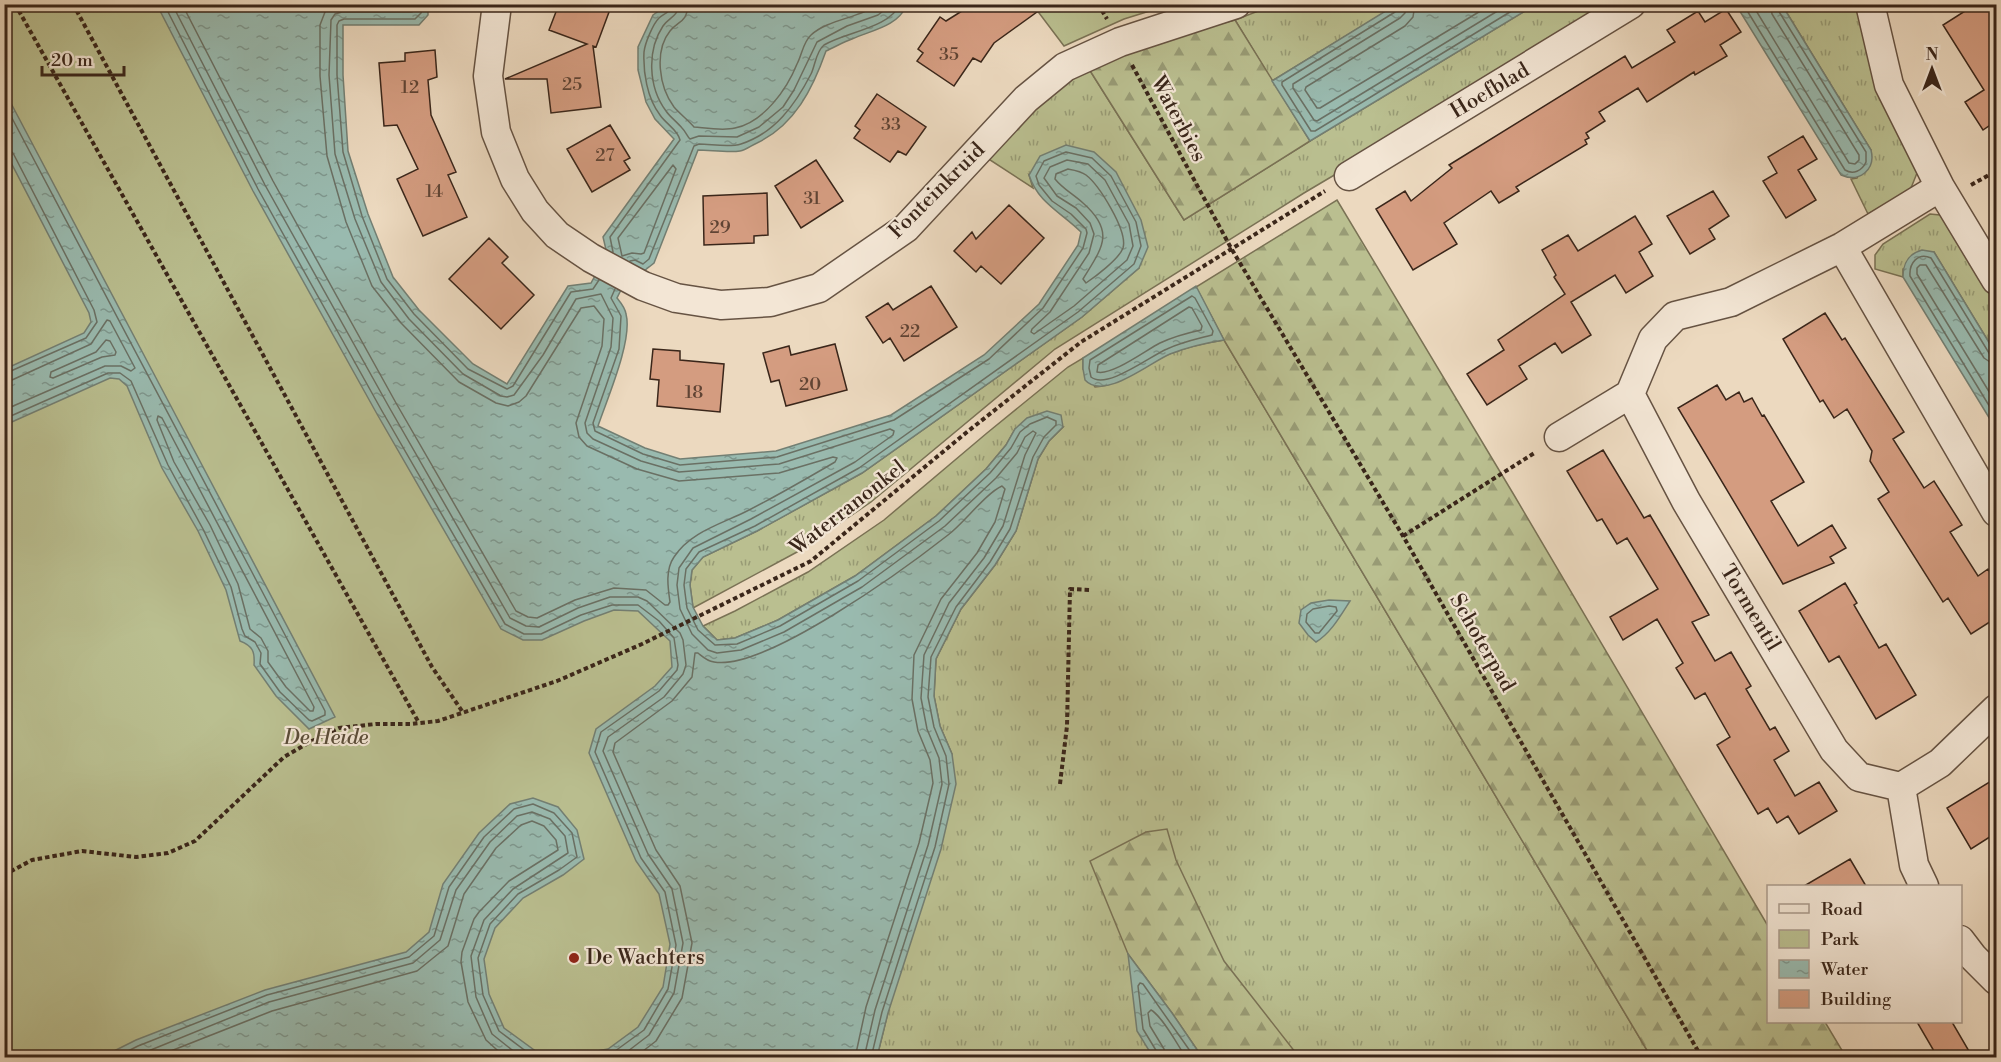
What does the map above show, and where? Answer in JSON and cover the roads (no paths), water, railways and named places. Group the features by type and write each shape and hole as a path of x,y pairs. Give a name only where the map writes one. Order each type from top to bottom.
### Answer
{"street":[{"name":"Fonteinkruid","path":"497,4 488,76 496,132 515,180 535,211 557,235 591,258 643,286 676,298 721,305 770,302 819,288 906,228 1026,99 1065,67 1120,42 1236,4"},
{"name":"Hoefblad","path":"1349,176 1631,4"},
{"path":"1870,4 1889,85 1940,187 1996,280"},
{"path":"1559,437 1630,394 1653,339 1675,316 1731,302 1842,247 1940,187"},
{"path":"1842,247 1996,512"},
{"name":"Tormentil","path":"1630,394 1686,501 1834,750 1859,777 1900,787"},
{"path":"1924,885 1914,865 1900,787 1940,764 1996,709"},
{"path":"1962,943 1996,980"}],"water":[{"path":"669,4 907,5 903,12 890,23 826,51 801,104 782,126 770,135 740,151 698,150 654,263 644,271 633,266 617,298 625,312 626,339 618,370 598,426 645,448 680,459 776,451 891,415 984,355 1039,304 1078,245 1081,232 1044,200 1029,175 1040,156 1066,145 1094,152 1116,172 1141,220 1148,247 1139,268 1082,317 862,473 757,531 703,557 692,570 690,585 693,607 703,626 717,640 735,638 778,620 855,576 936,516 986,469 1006,445 1015,429 1027,418 1047,411 1061,415 1063,427 1049,441 1038,459 1016,531 995,565 961,609 936,659 934,696 940,726 952,754 956,784 941,849 888,1013 877,1057 100,1058 136,1040 265,990 406,952 429,932 443,884 479,833 510,804 533,798 558,807 577,830 584,859 563,875 523,898 495,928 484,959 489,994 504,1028 537,1052 575,1055 608,1049 638,1027 663,987 670,944 659,894 636,861 589,753 596,729 655,686 672,667 670,641 638,611 614,610 542,640 523,640 501,629 377,414 253,191 157,5 428,5 428,15 419,25 343,25 343,75 348,151 368,214 393,277 419,310 473,364 507,384 568,286 591,283 607,254 603,237 674,139 655,119 646,102 638,70 638,47 653,15"},
{"path":"1397,4 1535,5 1310,141 1272,81"},
{"path":"1736,5 1782,5 1871,150 1871,163 1865,173 1854,177 1841,175"},
{"path":"4,90 335,717 309,729 276,696 254,665 252,650 240,641 226,590 198,531 162,468 127,386 119,379 110,378 5,425 5,369 84,333 91,322 89,313 5,151"},
{"path":"1922,250 1934,252 1996,354 1996,429 1903,277 1907,260"},
{"path":"1196,286 1224,340 1170,354 1115,383 1103,386 1093,385 1085,380 1083,358"},
{"path":"1329,600 1350,601 1331,629 1316,642 1299,623 1301,610 1311,603"},
{"path":"1128,954 1202,1057 1153,1057 1137,1031"}],"place":[{"name":"De Wachters","path":"574,958"}],"park label":[{"name":"De Heide","path":"326,738"}]}
